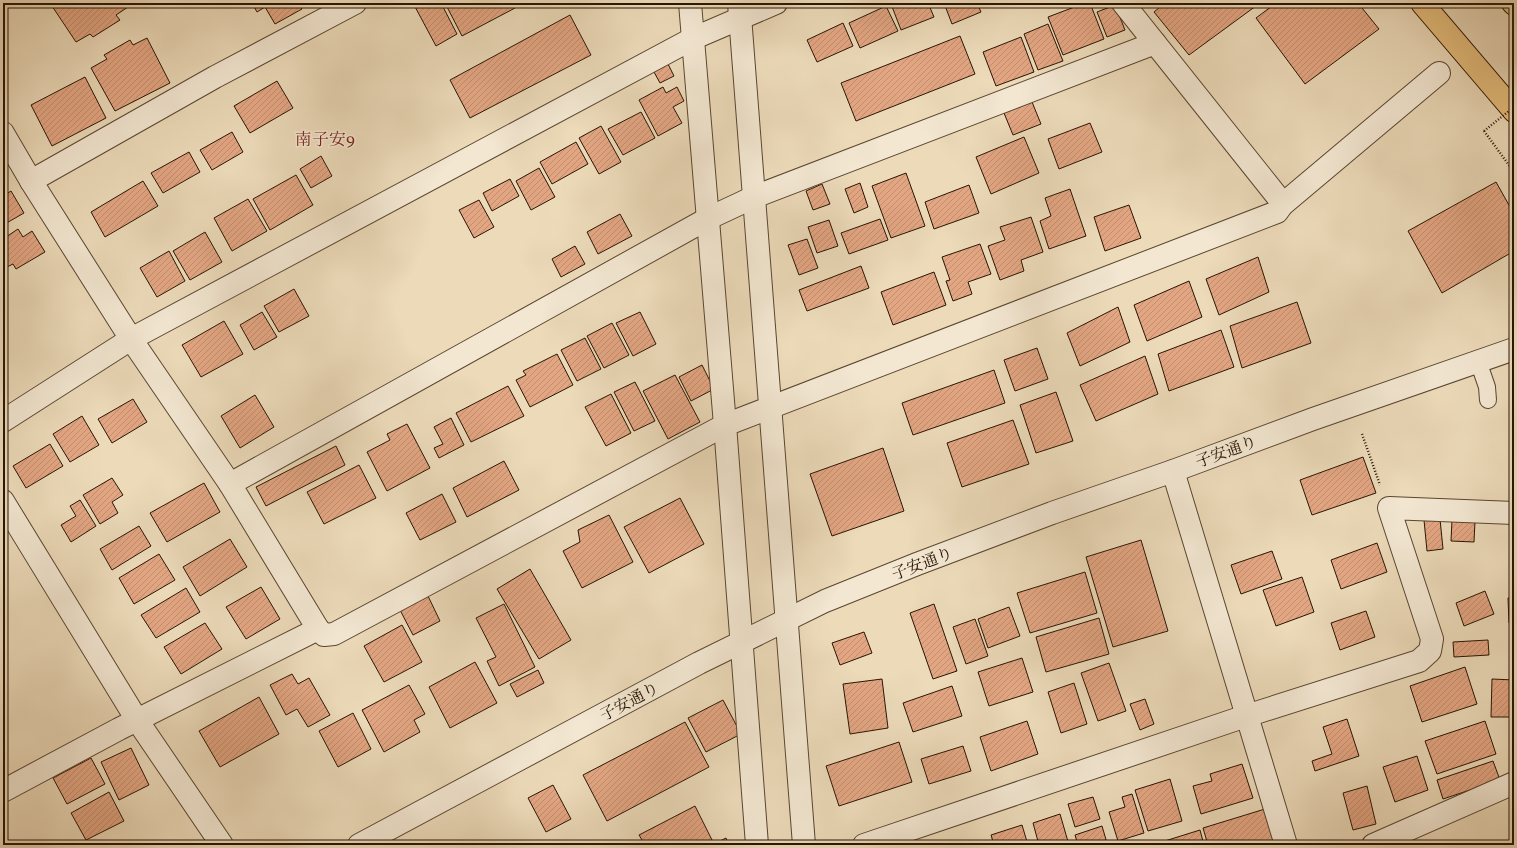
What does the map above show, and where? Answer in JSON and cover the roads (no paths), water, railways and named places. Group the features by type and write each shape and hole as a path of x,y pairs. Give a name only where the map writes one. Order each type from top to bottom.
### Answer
{"highway":[{"path":"1422,3 1514,111"}],"street":[{"path":"31,181 215,77 355,3"},
{"path":"690,3 725,425 757,845"},
{"path":"3,421 131,339 692,39 739,11 776,3"},
{"path":"1123,3 1280,200 1282,205"},
{"path":"739,11 804,845"},
{"path":"230,484 707,219 754,197 1155,43"},
{"path":"3,133 31,181 131,339 230,484 318,629 324,635 334,634 725,425 1277,212 1282,205 1439,73"},
{"name":"子安通り","path":"359,845 699,663 825,601 917,564 1052,513 1514,349"},
{"path":"1173,471 1286,845"},
{"path":"3,501 137,720 222,845"},
{"path":"864,845 1246,716 1419,661 1430,650 1432,639 1388,508 1487,506 1514,514"},
{"path":"3,791 137,720 318,629"},
{"path":"1373,845 1514,783"}],"lane":[{"path":"1478,362 1487,387 1488,400"}],"district":[{"name":"南子安9","path":"325,139"}]}
